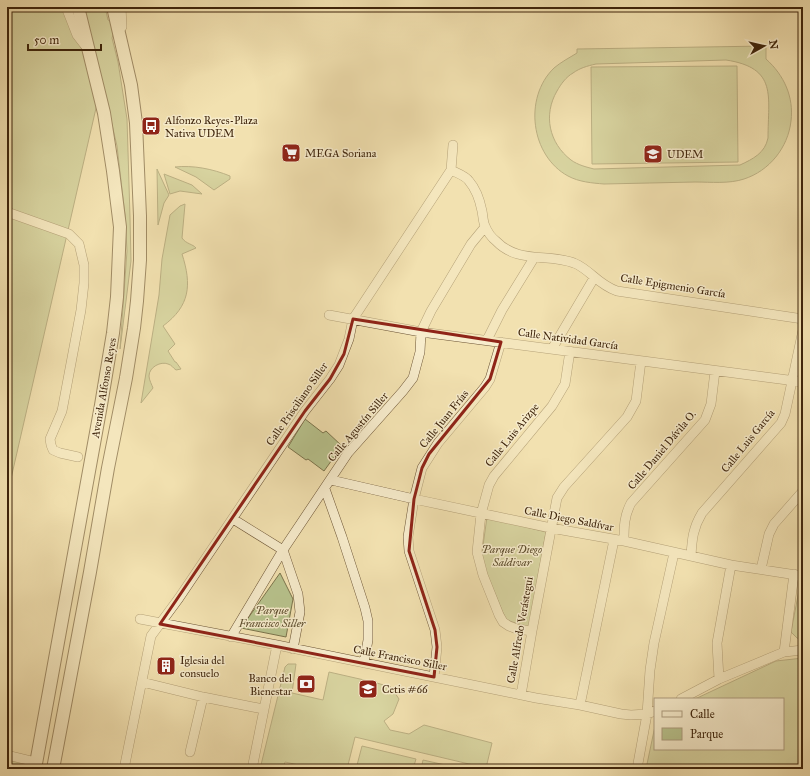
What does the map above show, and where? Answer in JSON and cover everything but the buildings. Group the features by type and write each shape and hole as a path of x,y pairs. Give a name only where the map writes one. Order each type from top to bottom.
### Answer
{"main road":[{"name":"Avenida Alfonso Reyes","path":"35,765 101,405 118,297 120,227 104,113 78,7"},
{"name":"Avenida Alfonso Reyes","path":"53,769 126,378 137,301 140,260 140,216 135,107 113,7"}],"street":[{"path":"66,7 77,35 89,51"},
{"path":"121,7 123,48"},
{"path":"451,170 454,145"},
{"name":"Calle Epigmenio García","path":"451,170 469,179 482,209 485,227 503,247 517,254 527,257 547,258 572,262 582,267 603,285 617,290 803,319"},
{"name":"Calle Prisciliano Siller","path":"124,769 149,643 155,630 233,520 305,411 330,379 339,365 349,339 353,319 451,170"},
{"path":"7,212 65,232 74,238 79,244 85,272 81,310 62,411 50,439 53,450 78,457"},
{"name":"Calle Agustín Siller","path":"231,636 282,550 325,489 348,453 413,378 420,352 421,332 431,311 471,244 485,227"},
{"path":"487,340 502,310 534,258"},
{"path":"552,349 594,278"},
{"name":"Calle Natividad García","path":"330,315 421,332 803,382"},
{"name":"Calle Luis García","path":"691,556 692,536 702,513 781,423 785,414 793,381 803,330"},
{"name":"Calle Juan Frías","path":"434,677 437,647 435,630 408,551 408,538 414,499 422,468 429,454 472,404 490,379 501,342"},
{"name":"Calle Luis Arizpe","path":"532,631 508,626 503,622 499,615 483,575 477,552 481,514 487,491 494,476 552,406 560,394 565,384 570,351"},
{"name":"Calle Alfredo Verástegui","path":"521,695 557,498 564,487 627,417 636,401 642,361"},
{"name":"Calle Daniel Dávila O.","path":"624,542 624,524 626,513 631,504 705,420 711,404 715,371"},
{"name":"Calle Diego Saldívar","path":"331,480 481,514 731,565 799,575"},
{"path":"325,489 342,537 368,621 368,640 364,663"},
{"path":"761,569 769,534 774,524 803,491"},
{"path":"233,520 282,550 298,594 300,612 294,648"},
{"path":"580,705 614,540"},
{"path":"637,769 651,712 649,676 654,643 674,553"},
{"path":"719,679 716,643 731,565"},
{"path":"784,652 799,575"},
{"name":"Calle Francisco Siller","path":"140,619 160,624 294,648 631,716 651,712"},
{"path":"252,769 263,708 277,645"},
{"path":"683,698 719,679 784,652 803,650"},
{"path":"142,682 263,708"},
{"path":"190,752 203,696"},
{"path":"7,755 35,765"}],"highlighted area":[{"path":"353,319 501,342 490,379 429,454 422,468 414,499 409,551 435,630 437,647 434,677 160,624 305,411 330,379 344,354"}],"green space":[{"path":"7,7 82,7 85,9 85,7 105,7 108,20 116,24 112,38 118,62 127,119 131,261 120,349 127,251 125,215 117,146 102,82 7,496"},
{"path":"766,46 766,59 783,79 791,103 791,121 786,140 776,157 769,164 753,175 738,181 604,184 586,182 572,178 556,167 546,155 539,141 535,110 538,95 544,80 554,68 577,53 577,49","holes":["726,60 743,64 754,70 762,77 766,86 769,109 768,138 764,148 754,158 740,165 594,169 579,165 571,160 553,137 549,119 553,100 562,83 570,75 584,67 596,64"]},
{"path":"737,66 738,162 592,164 591,67"},
{"path":"175,167 196,167 217,171 230,176 230,179 214,190 196,177"},
{"path":"157,169 169,195 164,203 158,225"},
{"path":"164,174 192,185 202,194 180,191 170,194"},
{"path":"185,204 182,238 185,242 196,248 182,254 188,285 184,303 179,311 163,326 175,344 168,351 181,369 176,370 171,365 165,363 153,367 149,376 153,388 141,403 159,295 162,259 170,215 180,206"},
{"path":"305,419 323,433 326,431 342,446 324,471 288,447"},
{"name":"Parque Diego Saldivar","path":"487,517 546,532 529,627 506,620 481,560"},
{"name":"Parque Francisco Siller","path":"280,573 293,599 286,637 241,628"},
{"path":"800,585 803,585 803,641 791,632"},
{"path":"803,658 803,769 646,769 654,731 654,750 784,750 784,698 697,698 776,661"},
{"path":"288,664 296,664 292,693 323,700 329,672 391,687 399,699 393,714 384,721 390,730 409,734 424,725 492,743 486,768 355,737 347,769 317,769 285,762 283,769 260,769 285,667"},
{"path":"362,746 416,759 413,769 356,769"},
{"path":"7,759 29,763 27,769 7,769"},
{"path":"423,760 463,769 421,769"}],"place":[{"name":"Alfonzo Reyes-Plaza Nativa UDEM","path":"151,126"},
{"name":"MEGA Soriana","path":"291,153"},
{"name":"UDEM","path":"653,154"},
{"name":"Iglesia del consuelo","path":"166,666"},
{"name":"Banco del Bienestar","path":"306,684"},
{"name":"Cetis #66","path":"368,689"}]}
